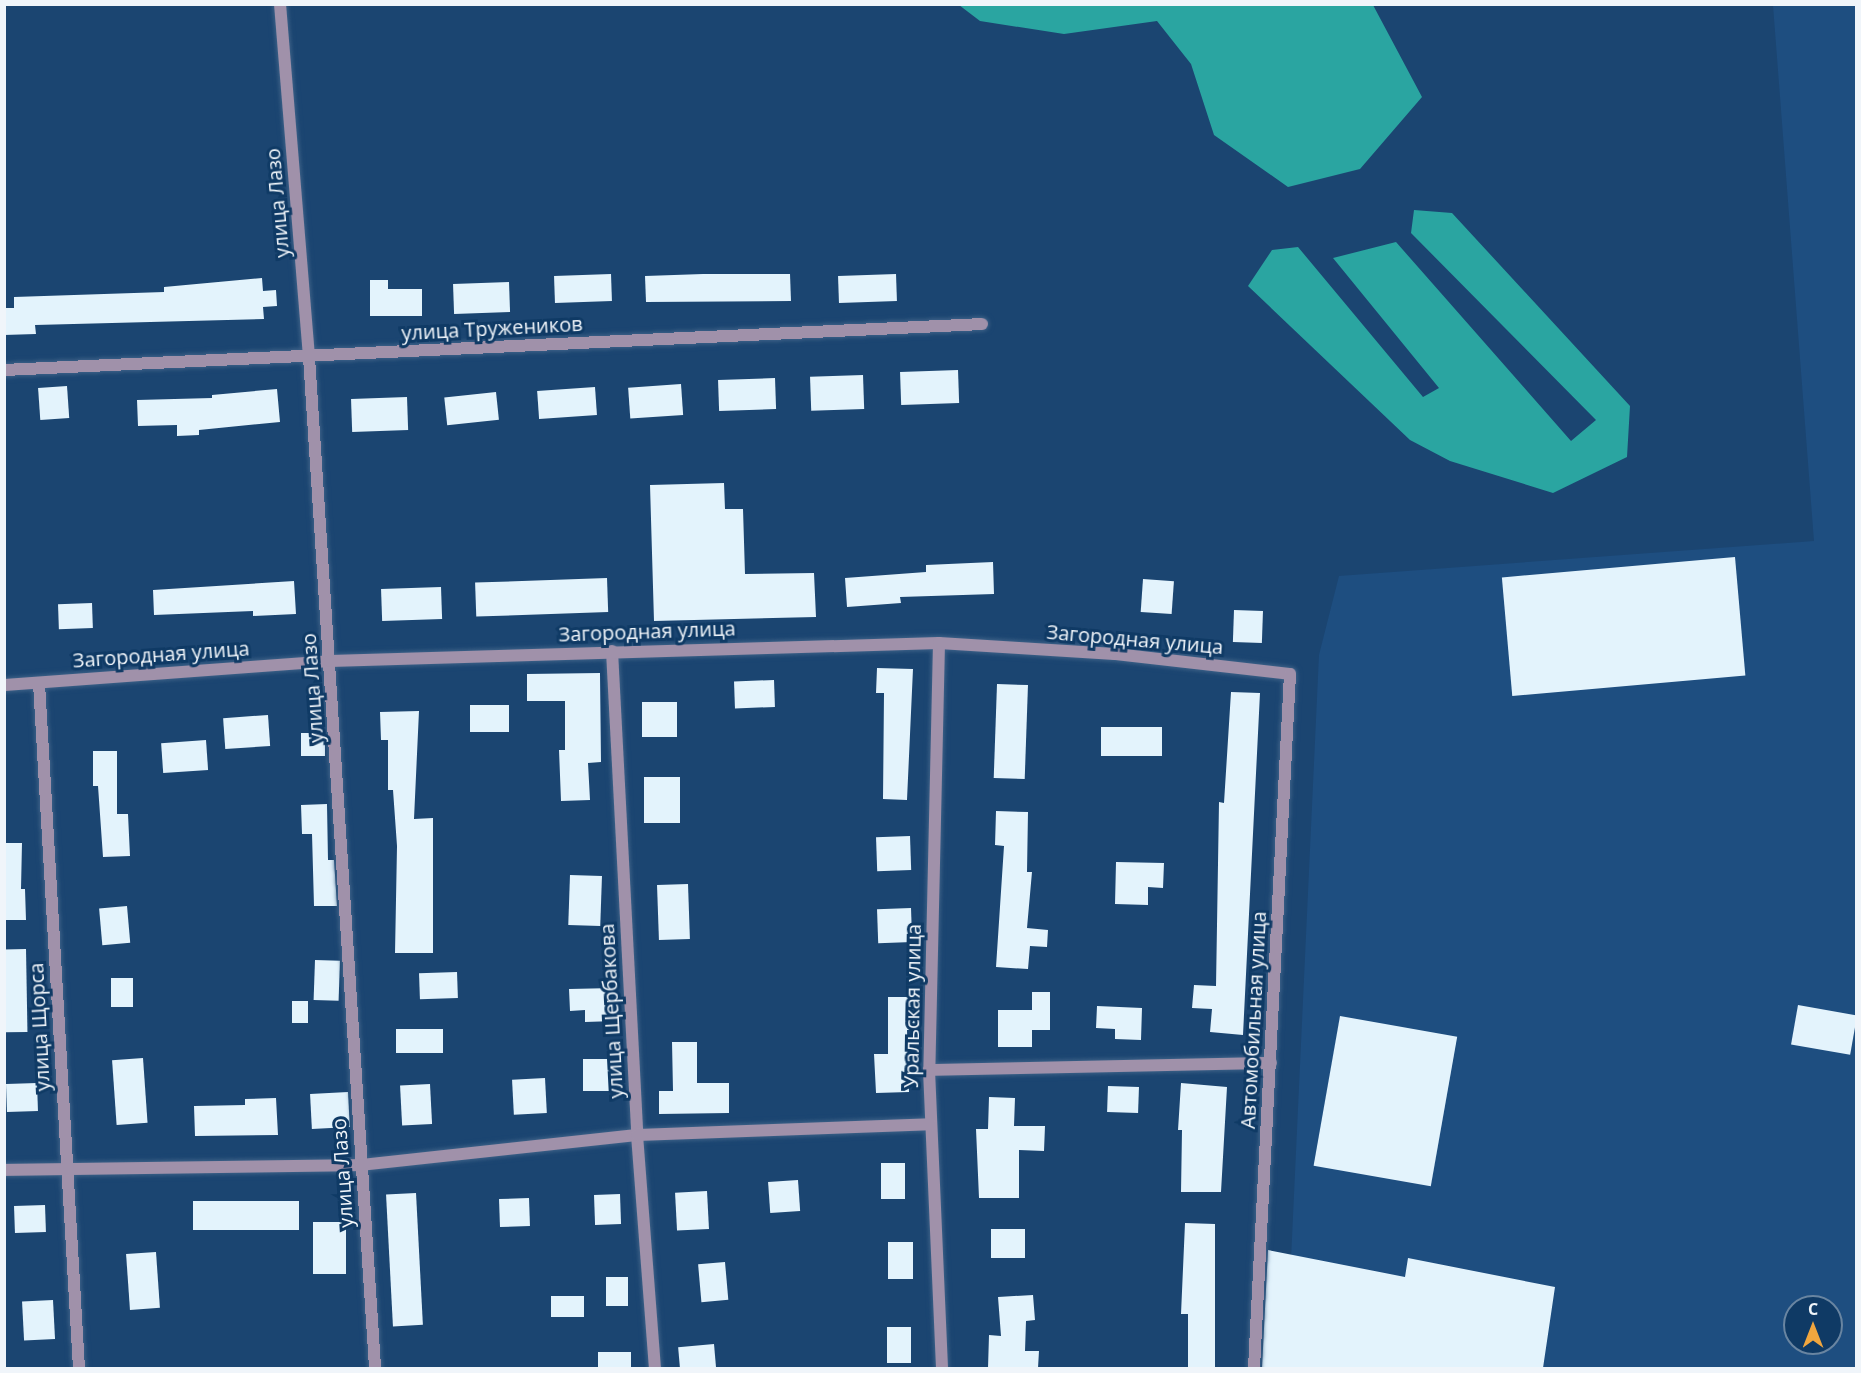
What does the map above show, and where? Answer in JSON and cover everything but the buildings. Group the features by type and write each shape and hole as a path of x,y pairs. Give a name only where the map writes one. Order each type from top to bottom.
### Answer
{"street":[{"name":"улица Лазо","path":"280,4 309,357 375,1368"},
{"name":"улица Тружеников","path":"4,370 982,324"},
{"name":"Загородная улица","path":"4,685 330,661 939,643 1114,654 1290,674"},
{"name":"Уральская улица","path":"939,643 929,1070 942,1368"},
{"name":"улица Щербакова","path":"612,651 637,1136 655,1368"},
{"name":"Автомобильная улица","path":"1254,1368 1290,674"},
{"name":"улица Щорса","path":"39,683 79,1368"},
{"path":"929,1070 1271,1063"},
{"path":"4,1170 66,1166 361,1165 637,1136 931,1124"}],"shaded area":[{"path":"959,5 1373,5 1422,97 1360,169 1288,187 1214,135 1191,64 1157,21 1064,34 980,21"},
{"path":"1773,5 1856,5 1856,1368 1286,1368 1319,655 1339,576 1814,541"},
{"path":"1414,210 1452,213 1630,406 1627,457 1553,493 1450,461 1410,440 1248,286 1272,250 1298,247 1423,397 1439,388 1333,258 1396,242 1571,441 1596,420 1411,233"}]}
